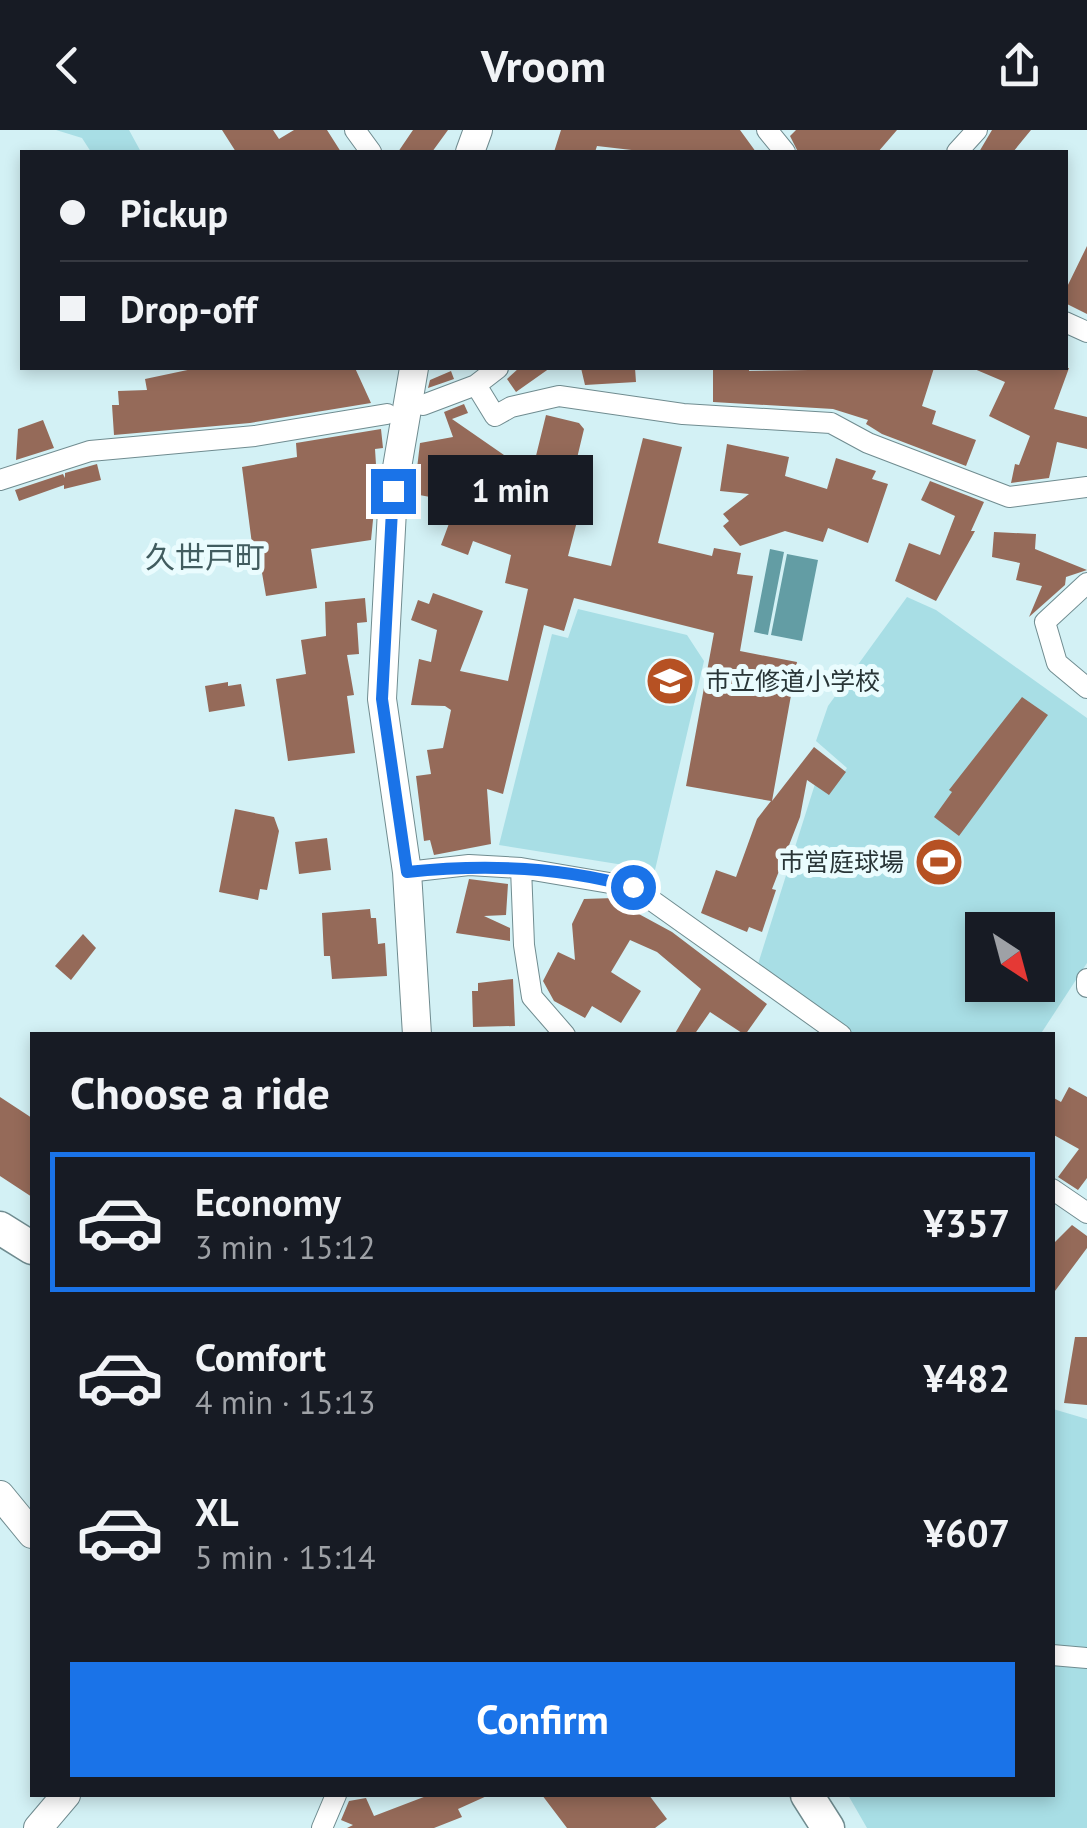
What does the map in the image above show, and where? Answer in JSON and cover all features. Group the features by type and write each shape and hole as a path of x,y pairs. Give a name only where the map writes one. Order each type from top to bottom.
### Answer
{"main road":[{"path":"0,1228 30,1247"},
{"path":"808,1797 828,1828"}],"street":[{"path":"364,142 382,130"},
{"path":"767,130 783,150"},
{"path":"959,150 977,130"},
{"path":"414,370 393,491 382,699 407,872 417,1032"},
{"path":"423,405 476,385 495,370"},
{"path":"476,385 495,416 511,407 558,396 683,414 831,423 868,443 1009,498 1087,488"},
{"path":"0,480 90,451 255,436 387,414"},
{"path":"1087,583 1044,622 1057,663 1087,688"},
{"path":"407,872 468,865 521,868 633,887 837,1032"},
{"path":"521,868 524,945 532,997 562,1032"},
{"path":"1087,979 1087,987"},
{"path":"1055,1194 1087,1214"},
{"path":"0,1494 30,1532"},
{"path":"1055,1655 1087,1658"},
{"path":"38,1828 64,1797"},
{"path":"322,1828 335,1797"}],"shaded area":[{"path":"56,130 129,130 140,150 90,150 82,138"},
{"path":"770,549 784,552 768,635 754,632"},
{"path":"787,554 818,560 802,641 771,635"},
{"name":"市営庭球場","path":"907,597 936,610 1087,718 1087,963 1042,1032 851,1032 758,964 815,784 830,793 847,768 816,741 828,706"},
{"path":"578,609 687,635 704,661 655,870 499,845 552,634 568,638"},
{"path":"1055,1410 1087,1419 1087,1828 867,1828 849,1797 1055,1797"}],"building":[{"path":"222,130 273,130 279,139 294,130 327,130 340,150 235,150"},
{"path":"413,130 448,130 433,150 399,150"},
{"path":"561,130 740,130 755,150 632,150 597,146 596,150 555,150"},
{"path":"796,130 897,130 880,150 797,150 790,136"},
{"path":"992,130 1031,130 1015,150 980,150"},
{"path":"1087,246 1087,314 1068,304 1068,285"},
{"path":"1069,368 1054,409 1087,417 1087,449 1057,442 1049,478 1011,483 1015,464 1019,465 1030,436 989,416 1005,382 977,370"},
{"path":"188,370 356,370 371,403 250,423 114,435 112,405 119,405 118,391 147,390 145,379"},
{"path":"517,370 547,370 516,392 507,379"},
{"path":"581,370 635,370 636,382 585,385"},
{"path":"713,370 933,370 922,406 936,411 932,424 976,440 966,466 882,434 866,424 868,420 833,409 713,402"},
{"path":"451,371 454,379 428,388 430,380"},
{"path":"464,404 468,413 452,419 504,455 480,495 522,513 546,415 579,423 584,429 572,479 587,483 568,556 611,566 643,438 682,447 658,543 712,556 714,548 741,553 737,574 753,576 740,651 797,662 772,801 814,747 846,772 829,795 807,780 800,817 772,889 776,890 762,932 749,927 747,932 701,913 716,870 736,877 757,819 771,801 686,786 714,633 574,598 564,631 544,625 503,794 487,789 491,844 434,855 430,840 424,841 416,776 431,774 427,750 443,748 451,710 445,706 411,705 419,659 431,662 437,630 411,620 418,600 429,604 433,593 483,611 460,671 508,681 528,589 505,583 511,555 473,541 468,555 441,545 457,502 414,494 420,443 453,437 444,412"},
{"path":"43,420 54,448 16,460 18,429"},
{"path":"381,429 383,448 375,449 377,480 369,481 374,510 371,540 311,549 317,588 266,596 257,544 252,544 242,467 297,457 296,443"},
{"path":"727,444 789,457 785,476 827,489 836,458 876,471 872,479 888,484 868,543 828,528 823,542 785,531 740,546 723,526 729,521 723,514 749,494 720,491"},
{"path":"97,464 101,480 64,489 64,485 19,501 15,490 63,474 65,478 65,473"},
{"path":"930,481 984,502 971,531 975,531 936,601 895,581 909,543 940,555 955,516 921,500"},
{"path":"994,532 1036,534 1035,549 1087,570 1066,577 1065,585 1029,617 1042,586 1016,580 1020,563 992,557"},
{"path":"365,598 367,622 357,623 359,654 347,655 354,695 347,696 355,753 288,761 276,679 306,674 301,640 326,636 325,602"},
{"path":"228,682 228,686 241,684 245,706 209,712 205,686"},
{"path":"1022,697 1048,715 959,836 934,817 952,792 949,790"},
{"path":"235,809 274,817 279,831 267,890 260,889 258,900 219,892"},
{"path":"327,838 331,870 299,874 295,842"},
{"path":"469,879 508,884 506,915 484,916 510,928 510,941 456,933"},
{"path":"584,899 628,900 640,908 637,913 672,932 767,1004 747,1032 740,1032 710,1012 696,1032 676,1032 701,989 657,952 630,940 611,972 641,991 621,1023 592,1006 585,1018 554,1001 543,981 558,952 575,960 572,924"},
{"path":"370,909 371,918 376,918 378,944 385,943 387,976 332,979 330,956 324,956 322,913"},
{"path":"83,934 96,948 71,980 55,966"},
{"path":"513,979 515,1026 473,1027 472,991 478,991 478,983"},
{"path":"1069,1087 1087,1097 1087,1178 1078,1190 1058,1177 1079,1149 1055,1136 1055,1099 1061,1102"},
{"path":"0,1097 30,1117 30,1196 0,1176"},
{"path":"1072,1225 1087,1236 1087,1248 1055,1291 1055,1242"},
{"path":"1075,1337 1087,1337 1087,1405 1064,1403"},
{"path":"424,1797 485,1797 458,1809 462,1817 434,1828 347,1828 353,1825 341,1820 349,1801 366,1798 374,1816"},
{"path":"544,1797 650,1797 667,1819 655,1828 567,1828"}],"place":[{"name":"市立修道小学校","path":"670,681"},
{"name":"市営庭球場","path":"939,862"}],"district":[{"name":"久世戸町","path":"205,558"}],"route":[{"path":"393,491 382,699 407,872 468,865 521,868 633,887"}]}
